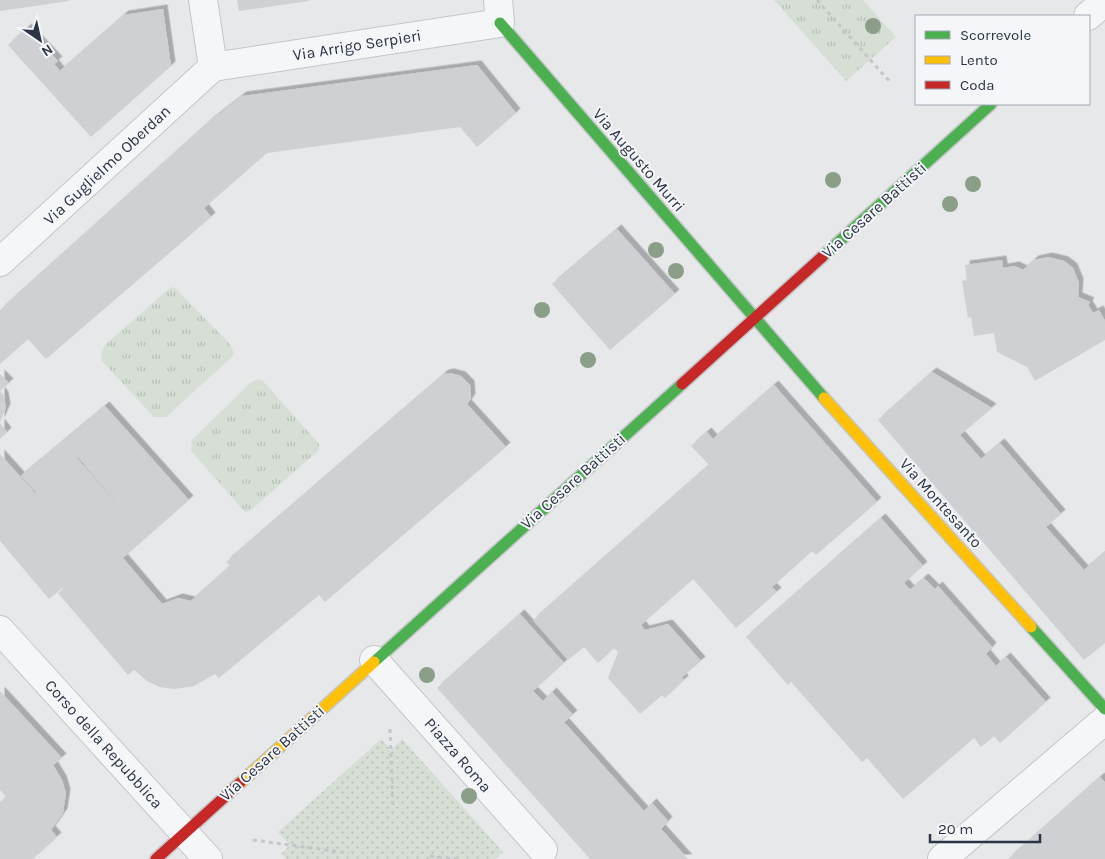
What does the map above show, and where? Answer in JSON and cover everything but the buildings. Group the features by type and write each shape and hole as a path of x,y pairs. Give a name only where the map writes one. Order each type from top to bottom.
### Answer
{"street":[{"path":"203,0 213,67"},
{"name":"Via Arrigo Serpieri","path":"213,67 499,11"},
{"name":"Via Augusto Murri","path":"499,11 754,318"},
{"name":"Via Guglielmo Oberdan","path":"0,262 213,67"},
{"name":"Via Cesare Battisti","path":"156,859 990,105"},
{"name":"Via Montesanto","path":"754,318 1105,709"},
{"name":"Corso della Repubblica","path":"0,630 208,859"},
{"name":"Piazza Roma","path":"374,660 542,850"},
{"path":"942,859 1105,720"}],"path":[{"path":"817,0 891,83"},
{"path":"389,722 393,809"},
{"path":"254,840 348,852"},
{"path":"430,856 457,859"}],"green space":[{"path":"774,0 863,0 896,37 846,81"},
{"path":"171,287 176,289 230,344 234,353 232,357 166,417 154,417 101,360 102,351 106,344"},
{"path":"262,380 319,444 319,450 250,511 245,512 191,451 192,440 250,383"},
{"path":"381,739 391,750 402,739 503,852 495,859 286,859 281,854 290,845 278,832"}],"traffic: fast":[{"path":"500,23 824,398"},
{"path":"822,257 990,105"},
{"path":"374,662 682,384"},
{"path":"1031,627 1105,709"}],"traffic: slow":[{"path":"824,398 1031,627"},
{"path":"240,783 374,662"}],"traffic: jam":[{"path":"682,384 822,257"},
{"path":"156,859 240,783"}]}
